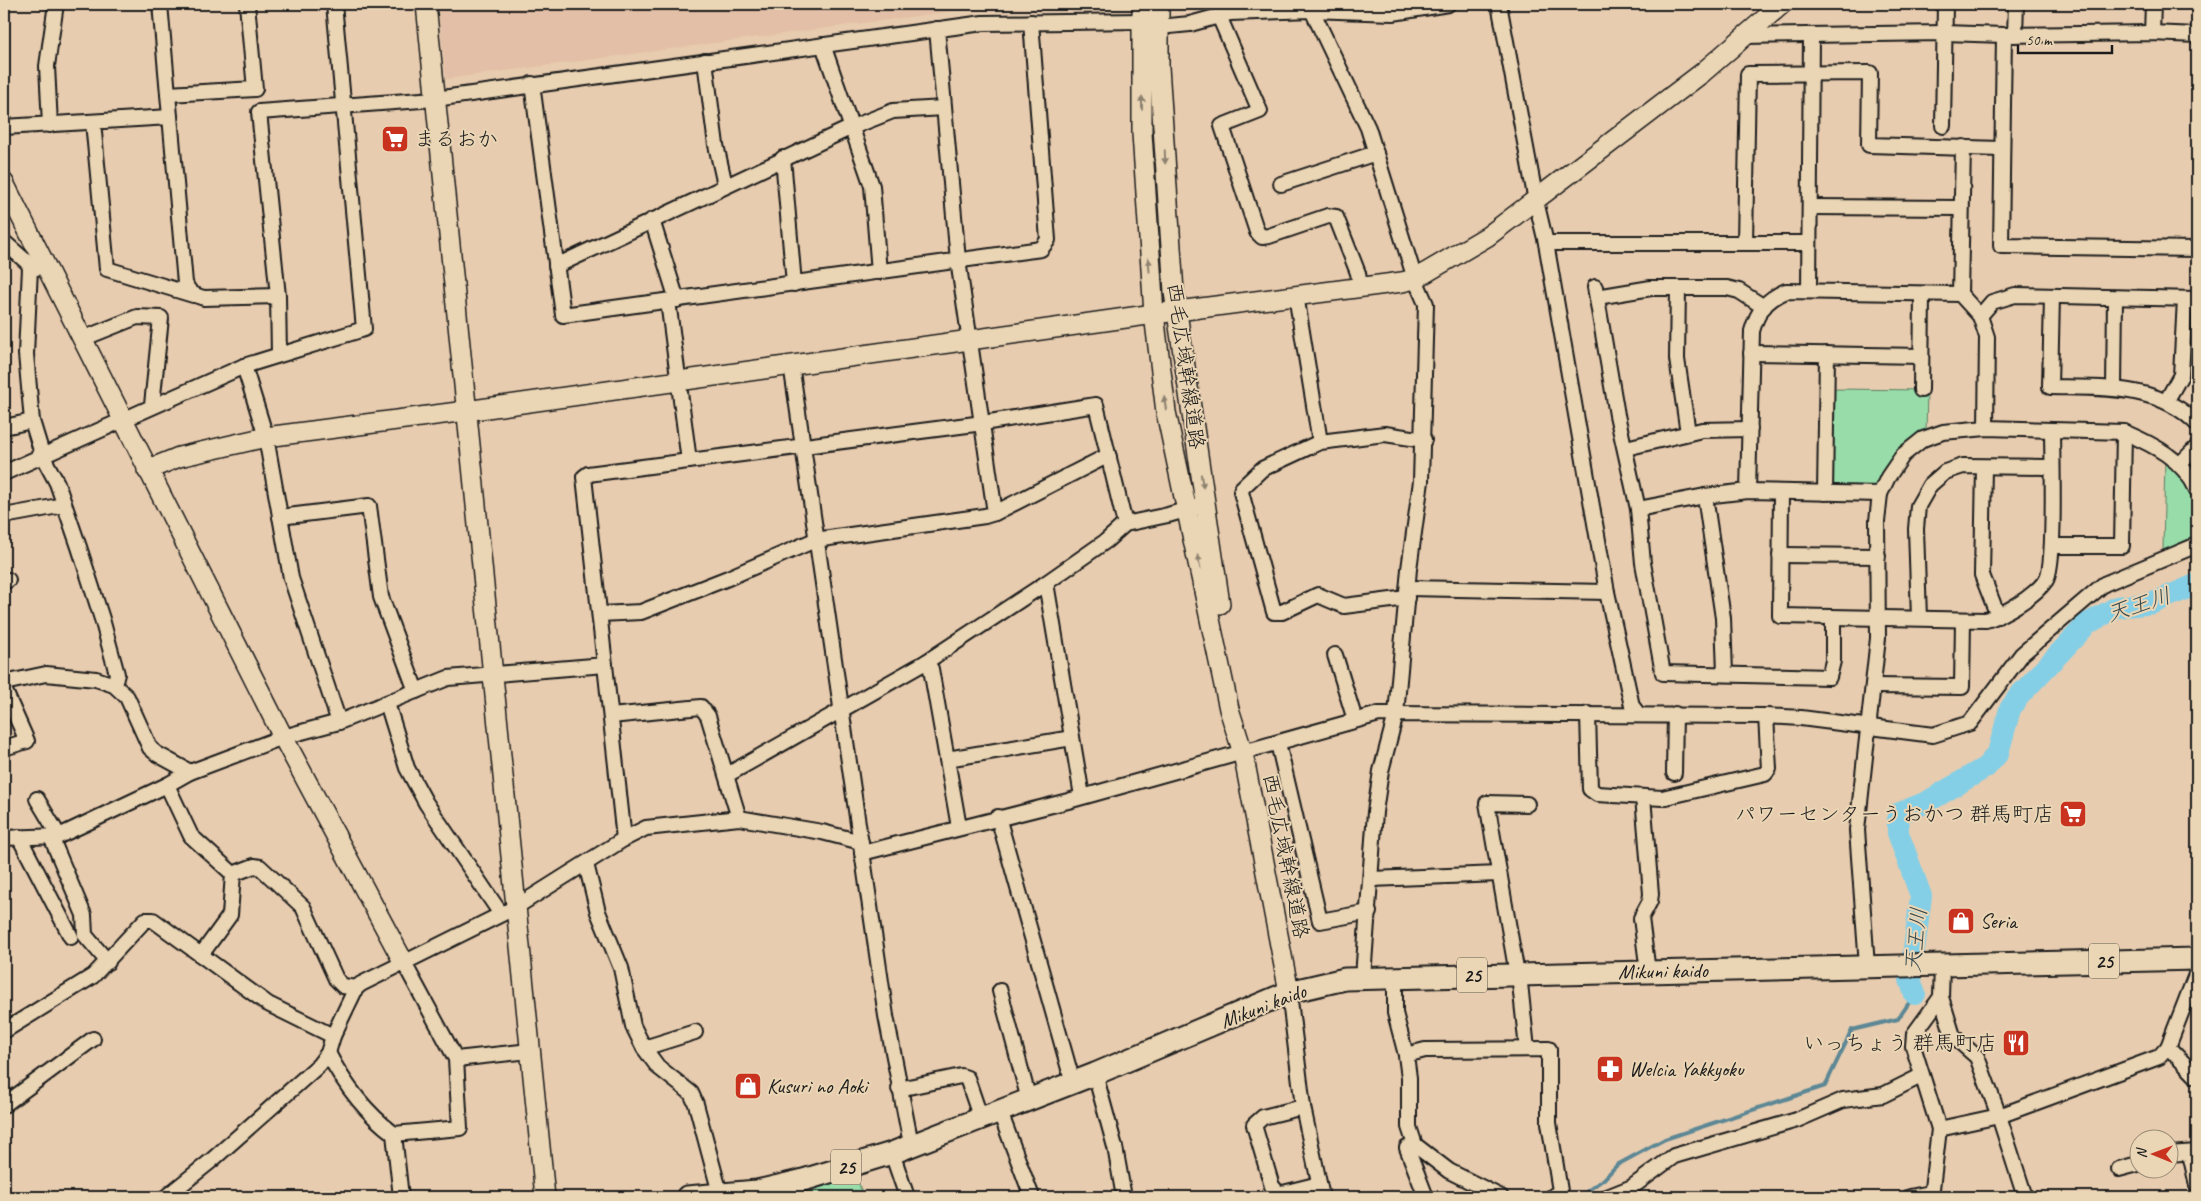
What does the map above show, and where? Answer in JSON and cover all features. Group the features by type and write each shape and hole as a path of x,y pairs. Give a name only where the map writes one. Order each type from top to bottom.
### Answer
{"main road":[{"name":"25","path":"1867,966 2197,959"},
{"name":"Mikuni kaido","path":"687,1197 721,1196 757,1191 800,1181 892,1153 911,1144 1073,1083 1289,992 1345,979 1363,977 1395,978 1867,966"}],"street":[{"path":"50,125 47,66 56,4"},
{"path":"160,4 185,283 193,295"},
{"path":"168,94 255,88 247,4"},
{"path":"4,473 43,457 152,405 244,366 364,329 334,4"},
{"path":"426,4 494,674 509,910 530,1051 545,1197"},
{"name":"西毛広域幹線道路","path":"1159,4 1148,17 1142,133 1154,314 1166,412 1197,507"},
{"path":"279,354 278,296 258,112 435,99 532,84 983,23 1148,17 1190,24 1219,16 1310,7 1393,13 1448,4"},
{"path":"1499,4 1536,200 1546,243 1607,592 1632,706 1638,714"},
{"path":"147,470 179,457 266,437 1415,279 1488,236 1702,73 1782,4"},
{"path":"1943,126 1945,4"},
{"path":"2016,4 2009,35 2001,149 2001,246 2197,250"},
{"path":"2152,4 2152,33"},
{"path":"1310,7 1364,119 1415,279 1426,304 1424,440 1416,534 1407,593 1396,714 1381,771 1375,812 1363,977"},
{"path":"1219,16 1260,111 1222,126 1257,232 1262,237 1269,236 1328,216 1336,217 1358,273 1360,286"},
{"name":"西毛広域幹線道路","path":"1148,17 1197,507 1236,729 1243,753 1289,992"},
{"path":"532,84 563,315 1041,249 1048,240 1031,22"},
{"path":"937,29 958,260 995,513"},
{"path":"1744,36 1945,33 2009,35 2152,33 2197,35"},
{"path":"1809,290 1811,36"},
{"path":"823,45 850,128 872,186 879,272"},
{"path":"705,61 716,145 725,185"},
{"path":"1745,243 1748,74 1870,73 1868,146 2001,149"},
{"path":"556,266 725,185 850,128 893,112 944,108"},
{"path":"4,127 170,117"},
{"path":"93,122 107,268 204,298 278,296"},
{"path":"1963,147 1960,294 1980,316 1987,337 1986,428"},
{"path":"1281,185 1376,153"},
{"path":"783,158 794,284"},
{"path":"4,183 38,267 82,339 283,738 456,1059 460,1128 394,1134 382,1125 354,1095 328,1053"},
{"path":"1810,206 1961,208"},
{"path":"652,220 672,301 678,380 689,461"},
{"path":"4,242 28,263 38,267"},
{"path":"1546,243 1809,242"},
{"path":"38,267 26,354 32,421 43,457 57,483 102,619 117,674 114,685"},
{"path":"1764,307 1739,291 1727,288 1651,288 1596,292 1618,414 1638,509 1642,563 1663,673 1829,677 1832,661 1833,619"},
{"path":"1678,288 1677,359 1688,433"},
{"path":"1748,491 1752,331 1755,320 1766,301 1786,291 1809,290 1960,294"},
{"path":"1921,390 1922,294"},
{"path":"1296,295 1320,442"},
{"path":"1980,316 1992,302 2015,295 2191,299 2181,375 2167,400"},
{"path":"2052,296 2050,387 2114,388 2167,400 2197,424"},
{"path":"2114,388 2115,298"},
{"path":"82,339 137,317 147,315 161,318 152,405"},
{"path":"1751,352 1921,356"},
{"path":"1825,493 1827,354"},
{"path":"791,364 815,540 843,711 899,1089 911,1144"},
{"path":"244,366 266,437 291,578 339,722"},
{"path":"624,838 584,477 588,474 983,423 1096,405 1125,524"},
{"path":"4,427 32,421"},
{"path":"1867,966 1857,830 1879,618 1877,521 1880,494 1888,477 1903,455 1923,439 1943,432 1986,428 2124,432 2149,443 2180,464 2197,490"},
{"path":"1626,448 1702,430 1750,429"},
{"path":"1782,492 1780,616 1833,619 1919,618 1986,620 2014,608 2046,579 2052,546 2052,430"},
{"path":"2052,546 2122,546 2124,432"},
{"path":"1424,440 1386,434 1320,442 1262,469 1242,488 1241,492 1274,612 1282,612 1318,595 1344,606 1407,593 1607,592"},
{"path":"2180,464 2197,447"},
{"path":"600,614 641,612 728,578 815,540 995,513 1101,459 1109,457"},
{"path":"1919,618 1916,529 1918,506 1930,485 1945,472 1963,466 1984,468 2051,467"},
{"path":"1984,468 1982,575 1998,616"},
{"path":"1638,509 1705,496 1748,491 1880,494"},
{"path":"1705,496 1723,618 1724,673"},
{"path":"4,516 64,505"},
{"path":"280,517 369,506 381,597 416,691"},
{"path":"727,775 843,711 926,662 1046,583 1106,541 1125,524 1197,507"},
{"path":"233,874 254,866 260,867 303,907 336,979 342,986 356,988 509,910 586,864 624,838 646,828 739,818 822,832 862,847 959,827 1082,796 1379,714 1675,714 1766,716 1868,726 1933,735 1970,723 2022,654 2104,584 2197,544"},
{"path":"1780,556 1878,556"},
{"path":"1046,583 1082,796"},
{"path":"1873,686 1962,687 1963,620"},
{"path":"1335,655 1355,720"},
{"path":"926,662 930,669 959,827"},
{"path":"4,838 55,836 167,785 190,772 283,738 339,722 448,678 605,665"},
{"path":"4,683 46,674 96,679 114,685 127,696 150,748 157,754 190,772"},
{"path":"4,689 26,741 4,748"},
{"path":"387,703 407,768 426,803 509,910"},
{"path":"610,716 701,707 708,716 739,818"},
{"path":"1588,714 1590,788 1597,794 1662,798 1765,774 1769,769 1766,716"},
{"path":"1674,773 1675,714"},
{"path":"946,759 1072,738"},
{"path":"1278,743 1320,921 1369,912"},
{"path":"167,785 191,836 233,874"},
{"path":"1643,797 1651,894 1650,901 1641,918 1648,972"},
{"path":"38,799 55,836 84,915 85,935 108,962"},
{"path":"1527,804 1487,803 1518,974 1527,1049"},
{"path":"998,817 1073,1083"},
{"path":"19,837 71,937"},
{"path":"586,864 598,912 621,968 633,1026 644,1048 658,1067 691,1093 696,1104 721,1196"},
{"path":"201,955 219,933 230,915 233,874"},
{"path":"1371,879 1499,874"},
{"path":"4,1031 93,976 145,920 153,920 268,1004 333,1036"},
{"path":"1942,965 1941,997 1954,1036 1976,1057 1999,1116 2025,1197"},
{"path":"1939,1129 1999,1116 2159,1057 2168,1047 2197,972"},
{"path":"1395,978 1395,1013 1406,1055 1409,1078 1409,1126 1415,1145 1449,1171 1502,1197"},
{"path":"166,1197 212,1160 319,1065 328,1053 333,1036 356,988"},
{"path":"1000,991 1029,1100"},
{"path":"1289,992 1303,1107 1311,1136 1321,1191 1277,1196 1272,1186 1254,1125 1263,1117 1303,1107"},
{"path":"1910,1197 1931,1195 1939,1129 1913,1046 1914,1034 1941,997"},
{"path":"644,1048 695,1032"},
{"path":"4,1105 93,1039"},
{"path":"2168,1047 2197,1077"},
{"path":"1406,1055 1425,1050 1549,1050 1550,1123 1560,1191 1552,1197"},
{"path":"456,1059 530,1051"},
{"path":"1095,1074 1115,1147 1124,1197"},
{"path":"899,1089 961,1076 967,1078 991,1115 1032,1197"},
{"path":"1607,1197 1632,1187 1674,1156 1797,1120 1843,1100 1883,1095 1921,1076"},
{"path":"394,1134 401,1197"},
{"path":"1415,1145 1407,1148 1426,1197"},
{"path":"2178,1153 2194,1152 2197,1184"},
{"path":"892,1153 907,1197"},
{"path":"2119,1169 2128,1167"}],"shaded area":[{"path":"438,4 1005,4 446,79"}],"green space":[{"path":"1831,389 1927,390 1926,432 1877,488 1837,488 1830,479"},
{"path":"2165,459 2191,492 2196,510 2197,535 2163,551"},
{"path":"856,1174 863,1197 812,1197 810,1189"}],"waterway":[{"name":"天王川","path":"1915,994 1910,980 1921,896 1898,833 1898,814 1927,802 1986,767 1998,753 2010,709 2019,696 2087,624 2117,607 2153,603 2197,584"},
{"name":"天王川","path":"1579,1197 1604,1179 1617,1165 1665,1139 1825,1086 1852,1030 1898,1019 1915,994"}],"place":[{"name":"まるおか","path":"395,139"},
{"name":"パワーセンターうおかつ 群馬町店","path":"2073,814"},
{"name":"Seria","path":"1961,921"},
{"name":"いっちょう 群馬町店","path":"2016,1043"},
{"name":"Welcia Yakkyoku","path":"1610,1069"},
{"name":"Kusuri no Aoki","path":"748,1086"}]}
